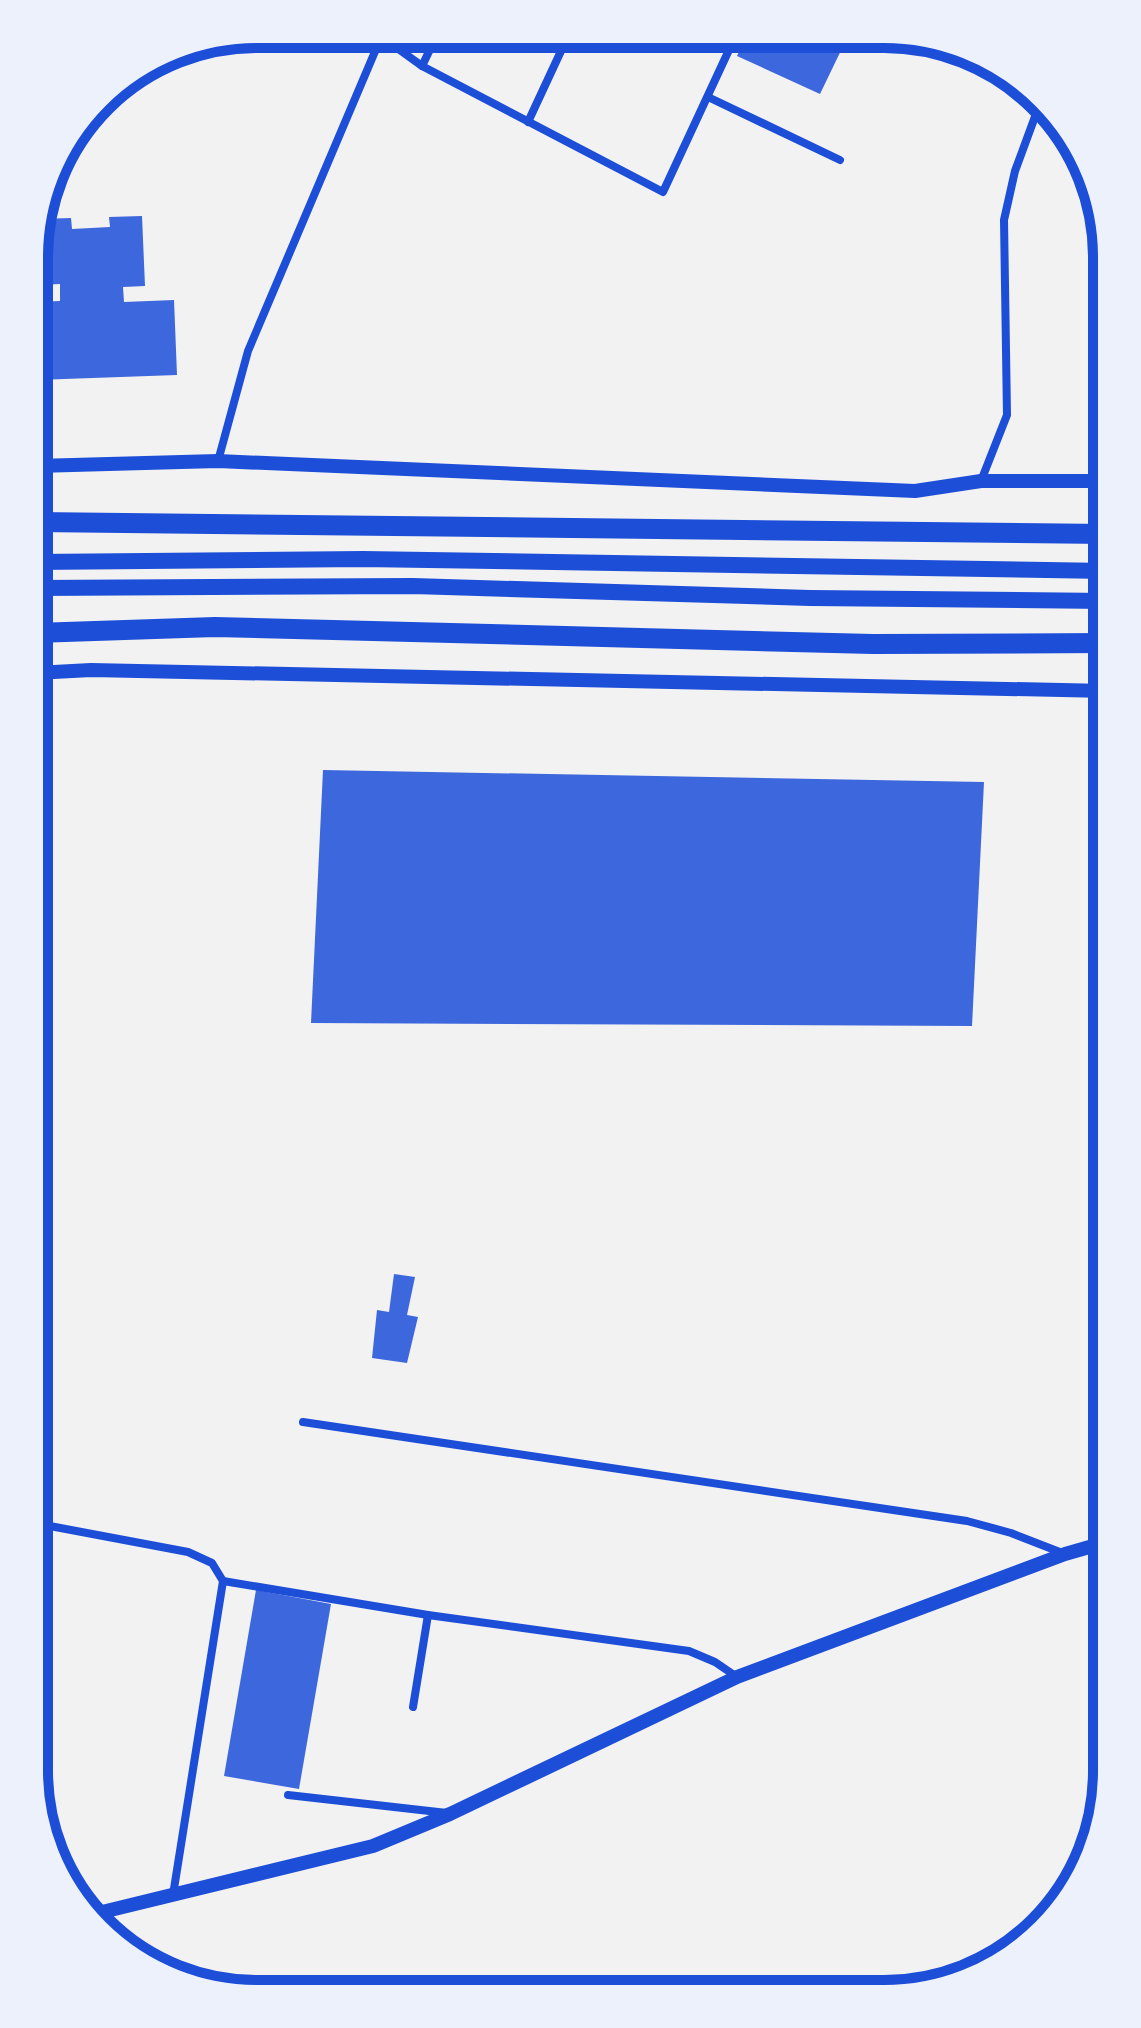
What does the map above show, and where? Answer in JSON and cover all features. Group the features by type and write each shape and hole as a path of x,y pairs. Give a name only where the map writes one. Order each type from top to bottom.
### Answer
{"main road":[{"path":"48,522 1093,534"},
{"path":"48,562 363,559 1093,571"},
{"path":"48,588 413,586 810,598 1093,601"},
{"path":"48,633 215,627 873,644 1093,643"}],"street":[{"path":"218,461 248,351 375,48"},
{"path":"398,48 422,66 663,192 730,48"},
{"path":"422,66 431,48"},
{"path":"528,122 562,48"},
{"path":"708,97 840,160"},
{"path":"981,481 1007,415 1004,220 1015,171 1036,114"},
{"path":"48,466 218,461 915,491 981,481 1093,481"},
{"path":"48,672 91,670 1093,691"},
{"path":"303,1422 967,1521 1011,1533 1065,1554"},
{"path":"48,1526 188,1552 212,1563 223,1581 173,1895"},
{"path":"103,1912 373,1846 450,1814 737,1677 1093,1546"},
{"path":"223,1581 428,1615 689,1651 715,1662 737,1677"},
{"path":"413,1707 428,1615"},
{"path":"288,1795 450,1814"}],"lane":[{"path":"110,1910 111,1920"}],"building":[{"path":"741,48 842,48 820,94 737,56"},
{"path":"142,216 145,286 123,287 124,302 174,300 177,375 48,380 48,302 60,301 60,284 48,285 52,219 71,218 72,229 110,227 109,217"},
{"path":"323,770 984,782 972,1026 311,1023"},
{"path":"394,1274 415,1277 407,1315 418,1317 407,1363 372,1358 377,1310 389,1312"},
{"path":"256,1590 331,1604 299,1789 224,1776"}]}
